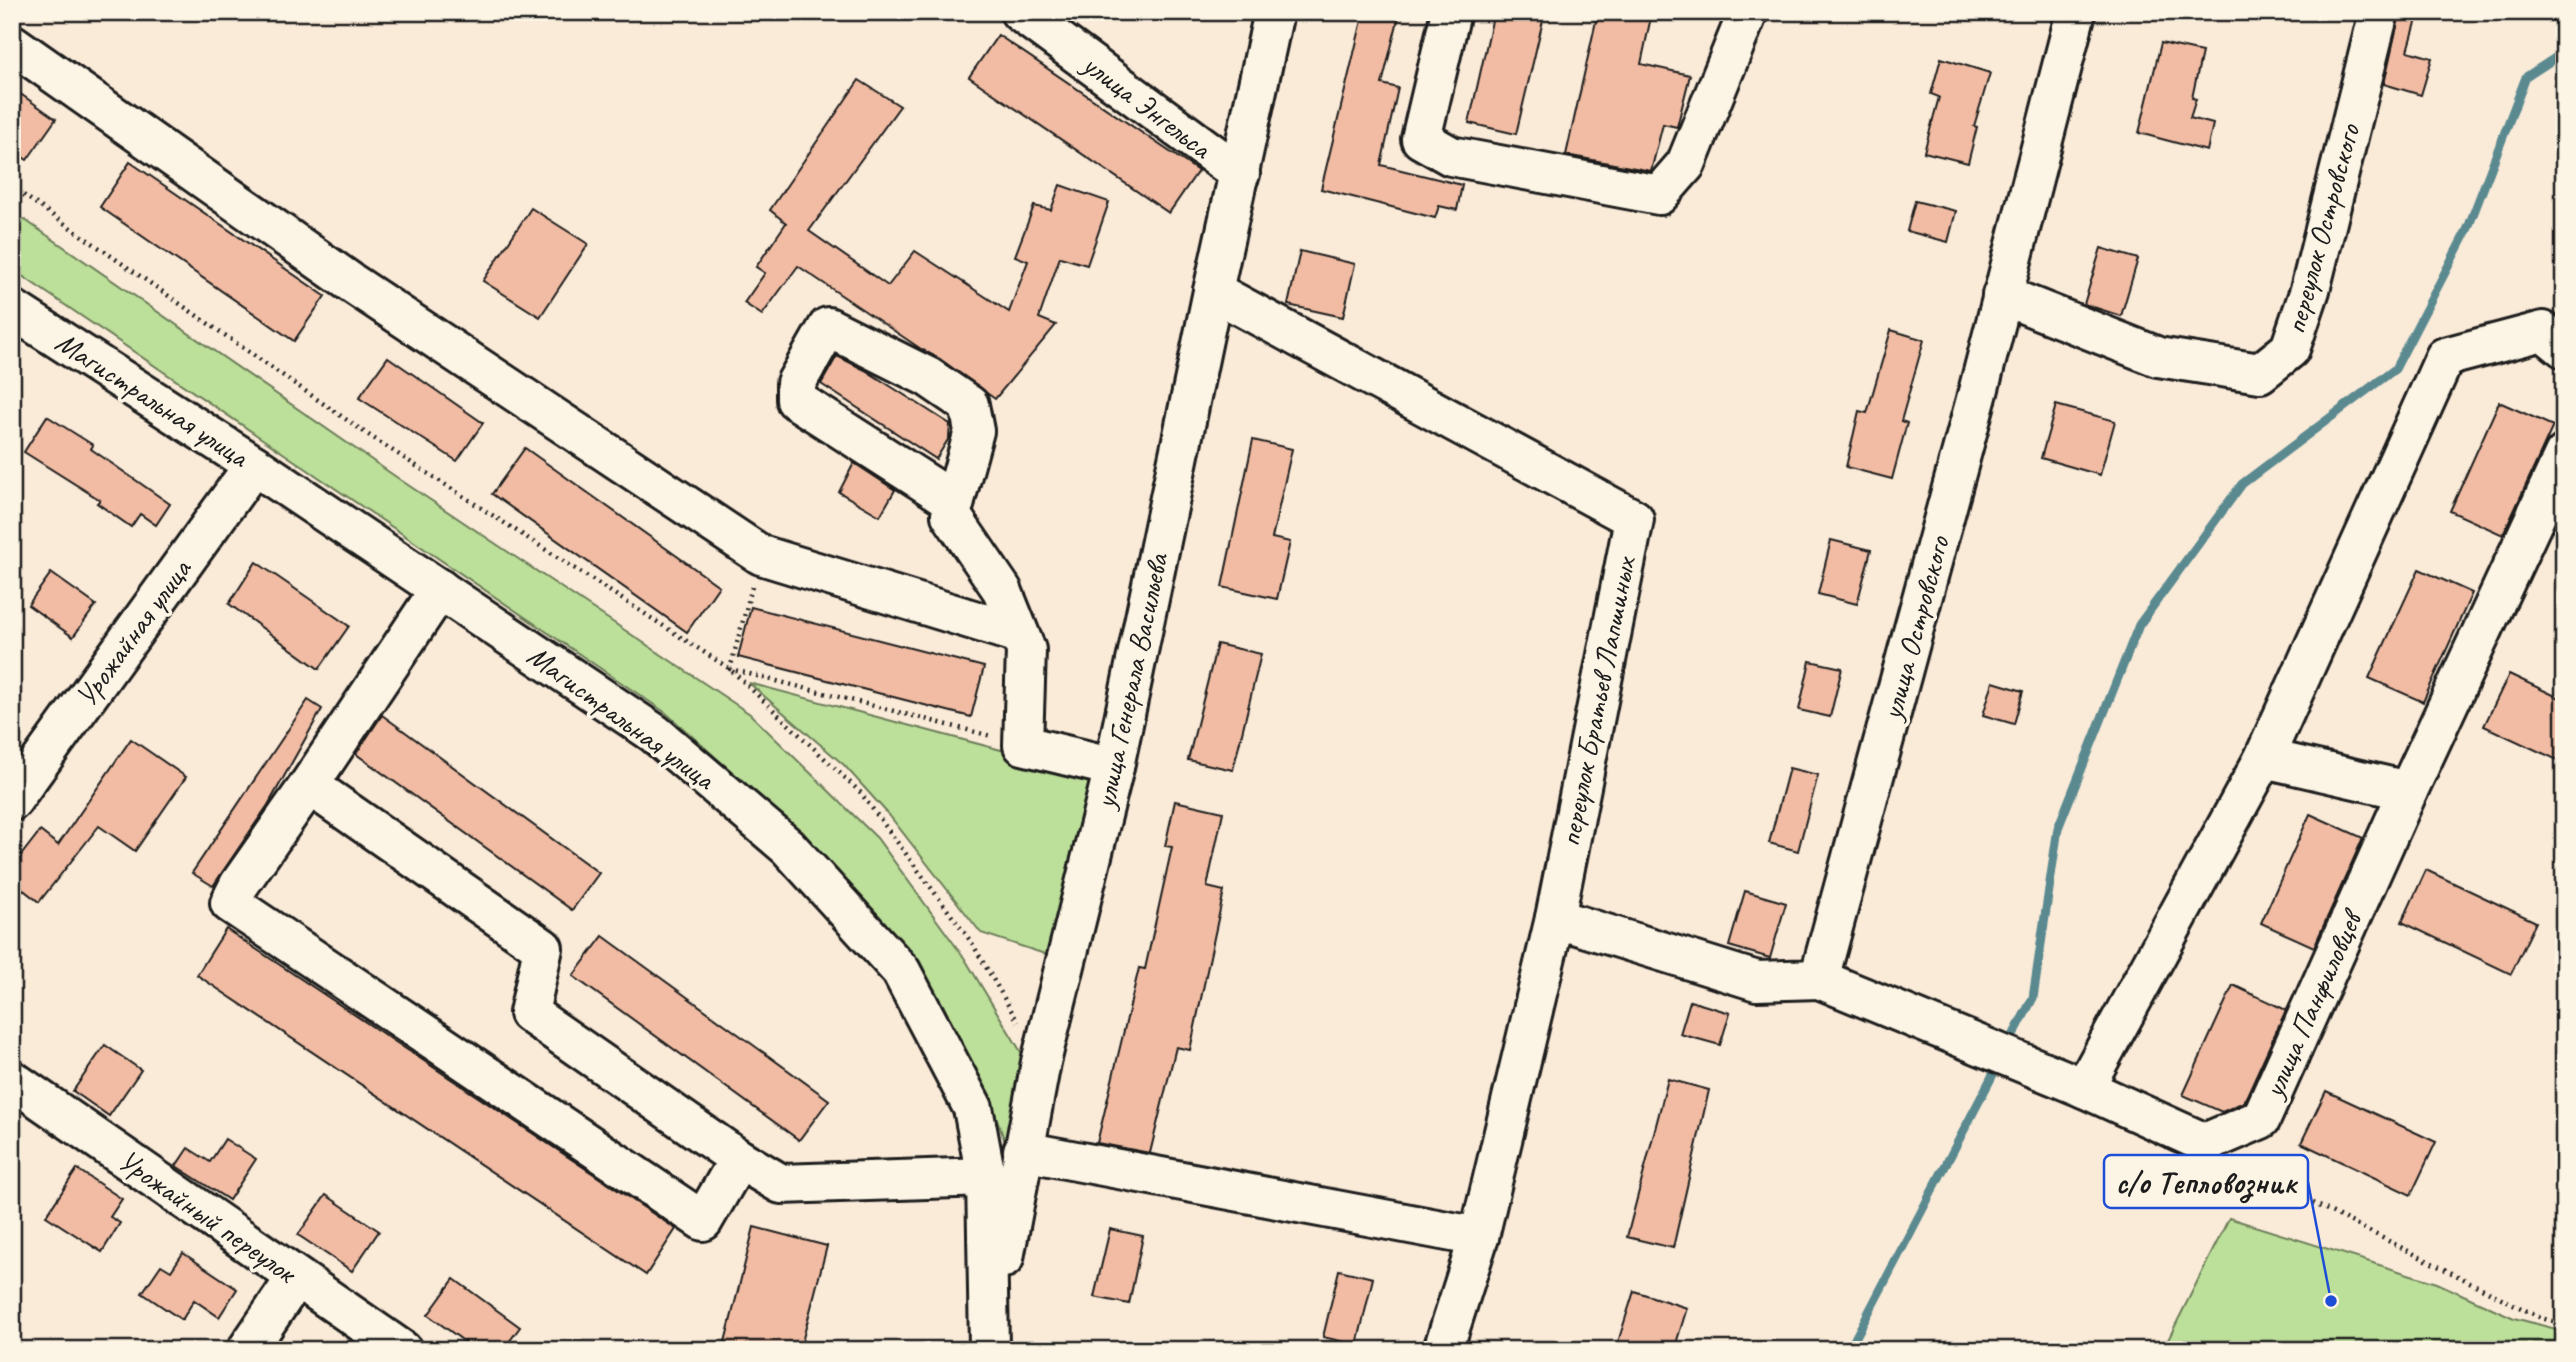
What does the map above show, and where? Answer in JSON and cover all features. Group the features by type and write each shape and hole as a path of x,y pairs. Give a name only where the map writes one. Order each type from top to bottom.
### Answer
{"street":[{"name":"улица Энгельса","path":"1020,12 1240,174"},
{"name":"улица Генерала Васильева","path":"989,1348 1041,1062 1114,768 1274,12"},
{"path":"1451,12 1421,139 1451,156 1659,195 1686,164 1748,12"},
{"name":"улица Островского","path":"1819,979 1978,392 2076,12"},
{"name":"переулок Островского","path":"2001,295 2158,357 2260,373 2290,349 2306,302 2379,12"},
{"path":"12,44 350,282 761,555 1019,634"},
{"name":"переулок Братьев Лапшиных","path":"1213,291 1634,519 1555,918 1479,1237 1443,1350"},
{"name":"Магистральная улица","path":"12,309 254,465 654,733 788,847 901,971 973,1108 986,1177 989,1348"},
{"path":"955,502 796,400 796,383 828,327 928,377 969,405 974,431 955,502 951,515 1002,590 1026,650 1023,745 1114,768"},
{"path":"2084,1088 2264,758 2445,358 2543,331 2564,348"},
{"name":"улица Панфиловцев","path":"1819,979 2084,1088 2205,1143 2261,1119 2408,791 2564,455"},
{"name":"Урожайная улица","path":"12,801 254,465"},
{"path":"440,589 310,785 239,885 230,903 703,1222 739,1159"},
{"path":"2264,758 2408,791"},
{"path":"310,785 543,948 529,1013 739,1159 781,1184 986,1177"},
{"path":"1555,918 1757,981 1819,979"},
{"name":"Урожайный переулок","path":"12,1080 402,1350"},
{"path":"1023,1151 1479,1237"},
{"path":"247,1350 296,1278"}],"path":[{"path":"12,187 367,434 730,669 860,792 971,943 1041,1062"},
{"path":"730,669 761,555"},
{"path":"730,669 1023,745"},
{"path":"2231,1161 2541,1318 2564,1324"}],"green space":[{"path":"12,211 402,481 750,714 877,838 965,959 1024,1057 1008,1150 993,1108 942,1003 815,846 666,713 12,269"},
{"path":"749,683 1095,775 1054,957 981,933 889,815 844,765"},
{"path":"2229,1218 2437,1283 2514,1318 2564,1331 2564,1350 2163,1350"}],"building":[{"path":"1364,12 1400,12 1382,84 1398,88 1381,165 1462,185 1457,210 1439,206 1435,218 1321,189"},
{"path":"1494,12 1545,12 1516,134 1469,123"},
{"path":"1598,12 1652,12 1641,64 1690,75 1677,127 1663,124 1651,171 1566,155"},
{"path":"2400,12 2419,12 2408,51 2432,58 2421,95 2384,84"},
{"path":"998,35 1198,171 1169,213 969,77"},
{"path":"2161,43 2202,52 2192,98 2196,99 2190,118 2213,124 2207,151 2139,133"},
{"path":"1941,58 1990,73 1974,126 1977,127 1968,163 1924,152 1939,97 1931,94"},
{"path":"859,80 900,106 809,231 888,286 915,251 1009,312 1028,261 1015,256 1034,206 1051,210 1060,185 1109,202 1087,265 1060,257 1039,318 1056,325 995,399 940,359 798,266 762,315 744,303 765,273 756,267 786,223 770,210"},
{"path":"12,88 56,119 27,160 12,150"},
{"path":"130,162 325,296 294,341 100,207"},
{"path":"1915,201 1956,211 1948,242 1907,231"},
{"path":"531,208 588,244 540,317 483,281"},
{"path":"2101,248 2138,259 2121,316 2084,304"},
{"path":"1300,251 1355,264 1343,317 1288,305"},
{"path":"1891,330 1924,340 1901,421 1907,423 1892,479 1846,467 1859,411 1867,413"},
{"path":"837,356 865,370 950,424 949,438 936,459 821,384"},
{"path":"388,357 483,423 457,461 359,398"},
{"path":"2499,402 2553,426 2503,535 2450,511"},
{"path":"2056,405 2115,421 2100,475 2041,458"},
{"path":"47,416 93,445 91,449 170,504 156,525 140,514 131,527 97,503 100,500 24,452"},
{"path":"1253,440 1292,449 1272,538 1290,542 1277,599 1222,587"},
{"path":"525,448 719,586 687,632 492,494"},
{"path":"854,463 895,490 880,516 839,492"},
{"path":"1831,540 1871,550 1857,604 1818,594"},
{"path":"256,562 349,626 319,669 229,604"},
{"path":"2419,569 2472,593 2423,702 2369,678"},
{"path":"51,573 96,605 73,637 28,605"},
{"path":"751,607 984,667 971,717 738,657"},
{"path":"1217,644 1261,654 1233,770 1188,760"},
{"path":"1810,661 1842,668 1830,717 1799,710"},
{"path":"2509,674 2564,700 2564,763 2484,726"},
{"path":"1993,682 2023,691 2014,724 1983,715"},
{"path":"308,700 322,709 268,805 213,886 192,873"},
{"path":"382,715 599,873 572,910 356,754"},
{"path":"131,739 186,777 135,851 99,826 39,902 12,881 12,867 40,831 58,845"},
{"path":"1789,768 1818,775 1798,851 1769,843"},
{"path":"1175,801 1223,812 1207,887 1224,891 1190,1050 1176,1047 1150,1153 1097,1143 1139,968 1145,969 1172,847 1165,846"},
{"path":"2310,814 2363,838 2314,947 2261,923"},
{"path":"2426,870 2536,922 2511,974 2402,922"},
{"path":"1745,891 1786,903 1770,958 1729,946"},
{"path":"226,929 676,1229 646,1275 197,975"},
{"path":"603,936 829,1100 799,1140 573,976"},
{"path":"2233,985 2286,1010 2244,1102 2222,1112 2183,1095"},
{"path":"1690,1001 1730,1013 1720,1045 1680,1034"},
{"path":"105,1045 141,1070 109,1116 73,1091"},
{"path":"1668,1079 1709,1090 1673,1248 1627,1237"},
{"path":"2326,1091 2436,1142 2411,1195 2301,1143"},
{"path":"225,1139 256,1159 229,1200 176,1166 188,1148 210,1162"},
{"path":"77,1169 122,1199 110,1217 120,1223 102,1252 46,1216"},
{"path":"326,1195 379,1231 352,1271 298,1235"},
{"path":"754,1227 827,1246 800,1350 738,1350 724,1346"},
{"path":"1110,1229 1143,1236 1129,1304 1094,1297"},
{"path":"183,1253 237,1289 219,1317 194,1300 182,1320 142,1293 161,1265 171,1271"},
{"path":"1339,1270 1373,1278 1357,1345 1323,1337"},
{"path":"454,1279 520,1327 503,1350 476,1350 428,1315"},
{"path":"1634,1291 1687,1308 1674,1350 1641,1350 1618,1342"}],"waterway":[{"path":"2007,1047 2033,998 2058,828 2139,625 2242,484 2395,369 2468,228 2526,77 2564,52"},
{"path":"1849,1350 1999,1063"}],"place":[{"name":"с/о Тепловозник","path":"2331,1301"}]}
